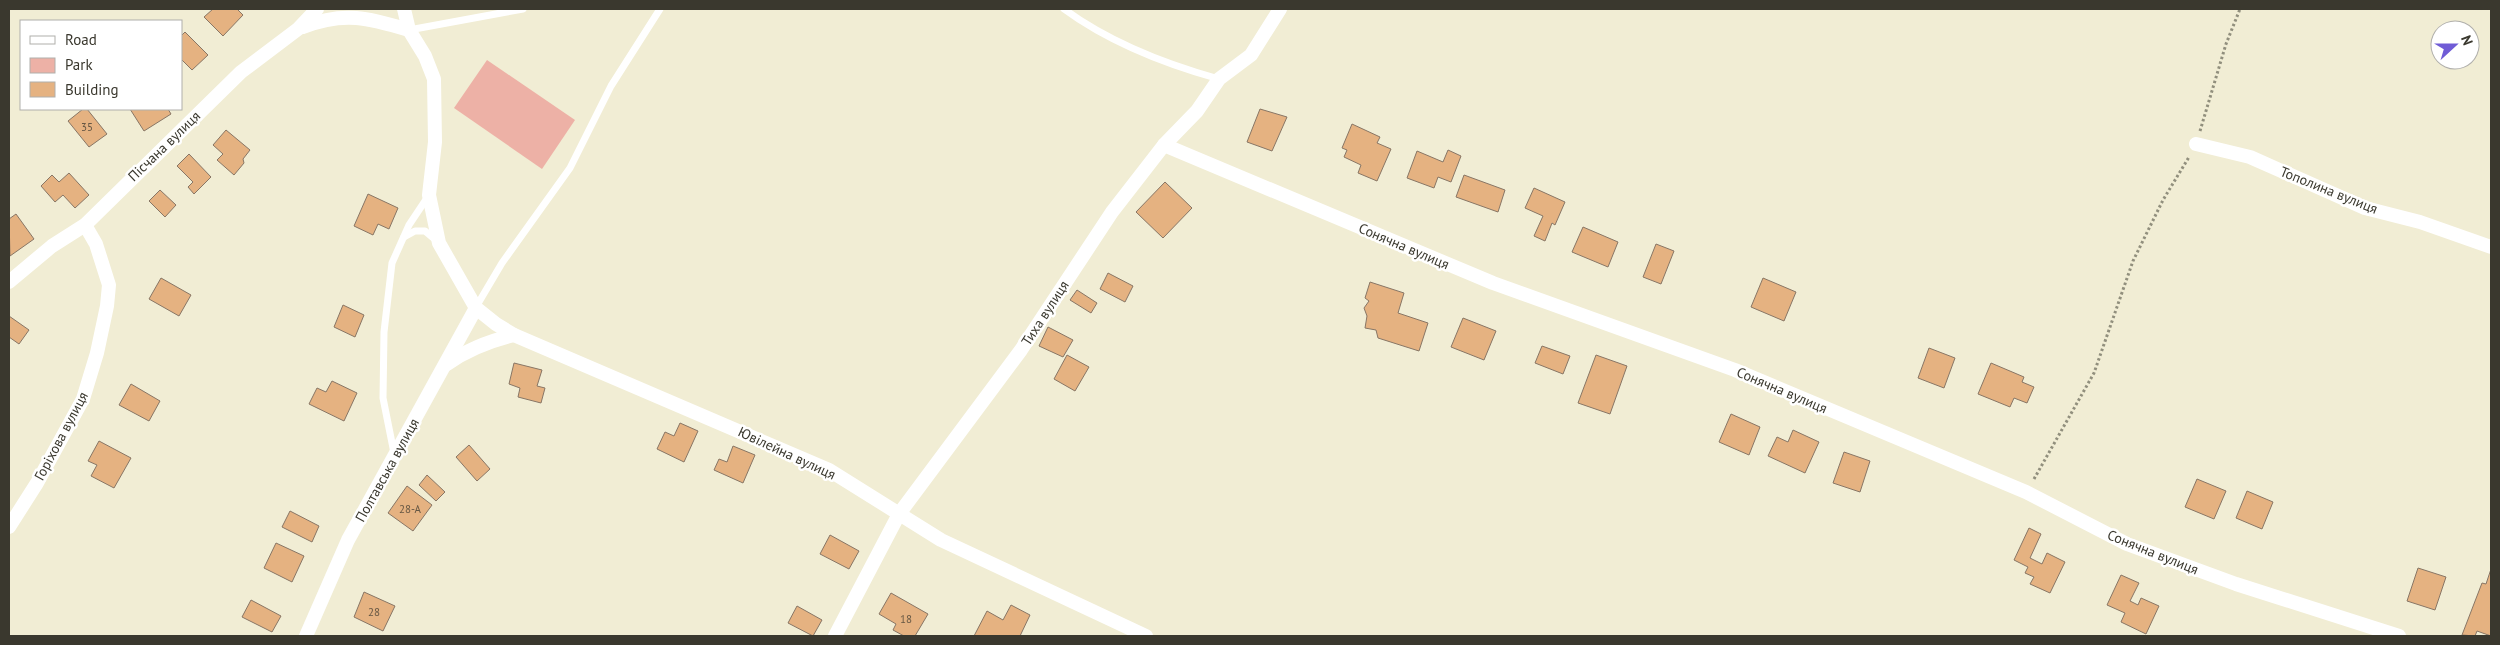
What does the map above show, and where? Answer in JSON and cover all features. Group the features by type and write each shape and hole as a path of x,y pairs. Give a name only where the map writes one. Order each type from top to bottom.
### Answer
{"street":[{"name":"Пісчана вулиця","path":"9,282 52,246 85,225 118,190 241,72 298,29 317,9"},
{"path":"404,9 409,30 425,56 434,79 435,142 429,195 439,243 476,308"},
{"name":"Тиха вулиця","path":"835,636 899,514 1021,350 1112,212 1164,145 1197,111 1219,79 1251,55 1280,9"},
{"path":"298,29 324,19 346,16 375,20 409,30"},
{"name":"Тополина вулиця","path":"2196,144 2250,157 2365,208 2420,222 2491,247"},
{"name":"Сонячна вулиця","path":"1164,145 1493,284 1735,370 2026,492 2127,544 2236,584 2399,636"},
{"name":"Горіхова вулиця","path":"9,527 83,399 97,353 107,306 109,285 96,244 85,225"},
{"name":"Ювілейна вулиця","path":"476,308 514,335 829,470 966,553 1146,636"},
{"name":"Полтавська вулиця","path":"306,636 348,540 476,308"},
{"path":"445,365 466,351 491,340 514,335"}],"lane":[{"path":"409,30 523,9"},
{"path":"476,308 502,263 570,168 611,86 660,9"},
{"path":"1064,9 1091,29 1188,71 1219,79"},
{"path":"394,456 383,398 384,332 392,263 409,225 429,195"},
{"path":"404,237 415,231 425,231 439,243"}],"path":[{"path":"2026,492 2058,440 2094,373 2133,260 2163,200 2196,144 2226,44 2240,9"}],"green space":[{"path":"487,60 575,120 542,169 454,108"}],"building":[{"path":"213,9 237,9 243,15 223,36 204,17"},
{"path":"185,32 208,55 192,70 182,60 182,35"},
{"path":"1260,109 1287,117 1272,151 1247,142"},
{"path":"82,110 88,110 107,134 89,147 68,121"},
{"path":"131,110 169,110 171,114 144,131"},
{"path":"1352,124 1380,137 1377,143 1391,149 1377,181 1358,173 1361,165 1344,157 1347,150 1342,148"},
{"path":"226,130 250,150 243,159 244,163 234,175 217,160 223,154 213,145"},
{"path":"1448,150 1461,156 1451,182 1438,177 1434,188 1407,178 1417,151 1443,162"},
{"path":"189,154 211,177 194,194 188,187 193,182 177,166"},
{"path":"69,173 89,195 75,208 63,195 55,202 41,186 52,175 59,182"},
{"path":"1464,175 1505,190 1498,212 1456,197"},
{"path":"1165,182 1192,208 1163,238 1136,212"},
{"path":"1534,188 1565,202 1555,225 1552,223 1545,241 1534,236 1543,216 1525,208"},
{"path":"160,190 176,205 165,217 149,201"},
{"path":"368,194 398,208 389,229 378,224 373,235 354,226"},
{"path":"16,214 34,239 10,256 9,219"},
{"path":"1583,227 1618,242 1608,267 1572,252"},
{"path":"1656,244 1674,251 1661,284 1643,277"},
{"path":"1108,273 1133,286 1125,302 1100,289"},
{"path":"161,278 191,295 179,316 149,299"},
{"path":"1763,278 1796,292 1784,321 1751,307"},
{"path":"1370,282 1404,293 1398,313 1428,323 1419,351 1378,338 1376,330 1365,328 1367,316 1364,308 1369,301 1365,298"},
{"path":"1077,290 1097,303 1091,313 1070,300"},
{"path":"343,305 364,315 355,337 334,327"},
{"path":"9,316 29,330 19,344 9,337"},
{"path":"1463,318 1496,331 1484,360 1451,347"},
{"path":"1048,327 1073,340 1063,357 1039,346"},
{"path":"1542,346 1570,356 1563,374 1535,363"},
{"path":"1929,348 1955,358 1944,388 1918,378"},
{"path":"1067,355 1089,367 1075,391 1054,379"},
{"path":"1596,355 1627,366 1610,414 1578,403"},
{"path":"514,363 542,370 537,386 545,388 541,403 518,397 520,388 509,384"},
{"path":"1991,363 2024,377 2022,382 2034,387 2027,403 2014,398 2010,407 1978,394"},
{"path":"332,381 357,393 344,421 309,404 317,388 326,392"},
{"path":"131,384 160,401 149,421 119,405"},
{"path":"1731,414 1760,427 1749,455 1719,442"},
{"path":"680,423 698,431 684,462 657,449 665,432 674,436"},
{"path":"1793,430 1819,442 1805,473 1768,456 1777,437 1788,442"},
{"path":"99,441 131,458 114,488 91,476 97,465 88,461"},
{"path":"469,445 490,469 477,481 456,457"},
{"path":"733,446 755,455 743,483 714,470 719,459 727,462"},
{"path":"1844,452 1870,461 1860,492 1833,483"},
{"path":"427,475 445,492 436,501 419,485"},
{"path":"2197,479 2226,491 2214,519 2185,507"},
{"path":"407,486 432,505 413,531 388,513"},
{"path":"2247,491 2273,502 2262,529 2236,518"},
{"path":"290,511 319,526 312,542 282,527"},
{"path":"2029,528 2041,534 2030,558 2042,564 2047,553 2065,562 2050,593 2030,584 2034,577 2025,573 2028,567 2014,560"},
{"path":"830,535 859,551 849,569 820,554"},
{"path":"276,543 304,556 292,582 264,568"},
{"path":"2418,568 2446,577 2435,610 2407,601"},
{"path":"2491,569 2491,636 2477,631 2475,636 2462,635 2482,583 2486,584"},
{"path":"2121,575 2139,583 2130,601 2138,605 2141,598 2159,606 2146,634 2121,622 2125,613 2107,605"},
{"path":"364,592 395,606 383,631 354,617"},
{"path":"891,593 928,614 915,636 904,636 893,630 896,624 879,614"},
{"path":"251,600 281,616 272,632 242,617"},
{"path":"1011,605 1030,615 1020,636 974,636 987,611 1003,620"},
{"path":"797,606 822,620 813,636 788,623"}]}
